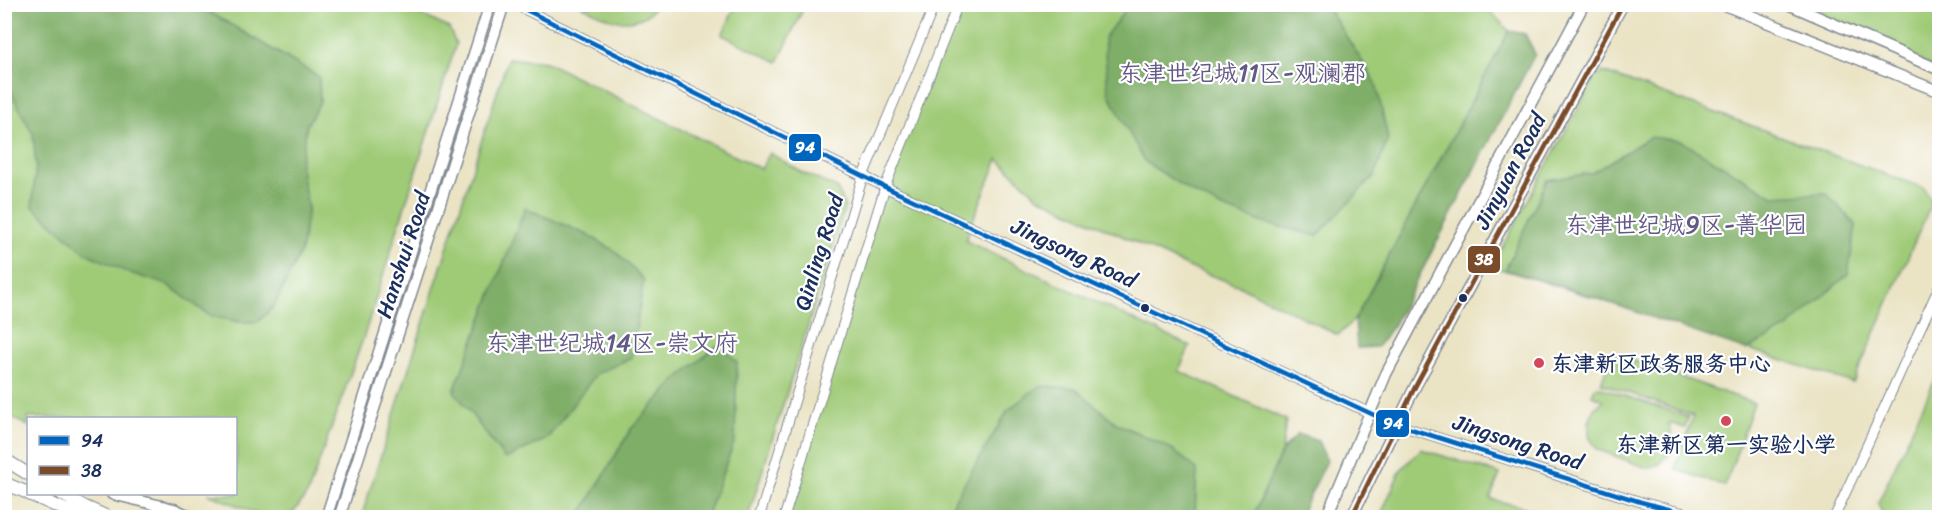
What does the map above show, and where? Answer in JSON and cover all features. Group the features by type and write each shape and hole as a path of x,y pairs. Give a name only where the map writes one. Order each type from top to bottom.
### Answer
{"highway":[{"path":"4,458 27,473"},
{"path":"4,483 27,492"},
{"path":"33,495 84,518"},
{"path":"64,495 110,518"}],"main road":[{"name":"Hanshui Road","path":"326,518 490,4"},
{"name":"Hanshui Road","path":"339,518 504,4"},
{"name":"Jinyuan Road","path":"1326,518 1392,362 1584,4"},
{"name":"Jinyuan Road","path":"1351,517 1415,387 1623,4"},
{"path":"1722,4 1940,92"},
{"path":"1788,4 1940,70"},
{"path":"4,458 27,468"},
{"path":"116,495 174,509 194,518"}],"street":[{"name":"Jingsong Road","path":"514,4 885,187 1370,413 1397,424 1641,502 1703,518"},
{"name":"Qinling Road","path":"759,518 862,176 935,4"},
{"name":"Qinling Road","path":"784,518 885,187 958,4"},
{"path":"1834,518 1940,285"},
{"path":"1321,518 1332,505"}],"green space":[{"path":"5,4 198,5 319,77 320,102 307,125 300,165 308,208 301,251 274,306 258,322 239,322 210,316 168,285 127,272 86,253 32,206 36,166 33,134 9,89 5,58"},
{"path":"1483,4 1509,31 1355,319 1338,335 1240,286 1191,268 1038,197 998,159 966,241 1190,346 1179,371 1286,420 1282,451 1253,517 784,518 885,187 960,5"},
{"path":"4,5 401,5 449,28 456,44 364,336 308,493 290,517 266,517 211,495 237,495 237,417 27,417 27,425 5,414"},
{"path":"580,5 655,5 644,17 622,21 608,18"},
{"path":"736,5 805,5 778,62 722,35"},
{"path":"1129,5 1326,5 1376,83 1388,139 1375,175 1317,236 1264,223 1220,207 1188,190 1144,161 1108,92 1104,38"},
{"path":"1788,5 1939,5 1939,70"},
{"path":"1509,31 1525,34 1535,54 1394,324 1377,347 1357,348 1355,319"},
{"path":"508,58 546,62 761,169 770,153 801,172 837,188 845,207 748,517 361,518"},
{"path":"1603,72 1924,188 1932,202 1853,383 1500,269 1494,262 1594,79"},
{"path":"1650,137 1681,141 1773,196 1826,193 1856,225 1848,274 1787,328 1746,350 1567,288 1505,270 1547,180 1592,173"},
{"path":"525,208 590,236 615,251 644,280 631,358 596,374 547,439 505,459 454,391"},
{"path":"719,344 737,362 735,440 706,517 579,517 631,429 676,380"},
{"path":"1612,353 1754,403 1725,486 1675,469 1693,416 1601,383"},
{"path":"1939,371 1939,517 1889,518 1883,516 1878,503"},
{"path":"1039,386 1075,388 1116,423 1170,448 1197,469 1195,517 948,517 955,499 1008,410"},
{"path":"1596,386 1688,417 1685,428 1669,423 1673,442 1669,454 1660,464 1647,468 1598,450 1589,437 1589,422 1594,409 1604,400 1592,395"},
{"path":"1298,434 1318,441 1327,461 1299,517 1253,517 1282,451"},
{"path":"1421,449 1500,474 1490,499 1564,517 1380,517 1400,471"}],"transit line":[{"name":"94","path":"514,4 885,187 1389,422 1641,502 1703,518"},
{"name":"38","path":"1351,518 1415,387 1623,4"}],"place":[{"name":"东津新区政务服务中心","path":"1539,363"},
{"name":"东津新区第一实验小学","path":"1726,421"}],"district":[{"name":"东津世纪城11区-观澜郡","path":"1242,73"},
{"name":"东津世纪城9区-菁华园","path":"1686,225"},
{"name":"东津世纪城14区-崇文府","path":"612,343"}]}
